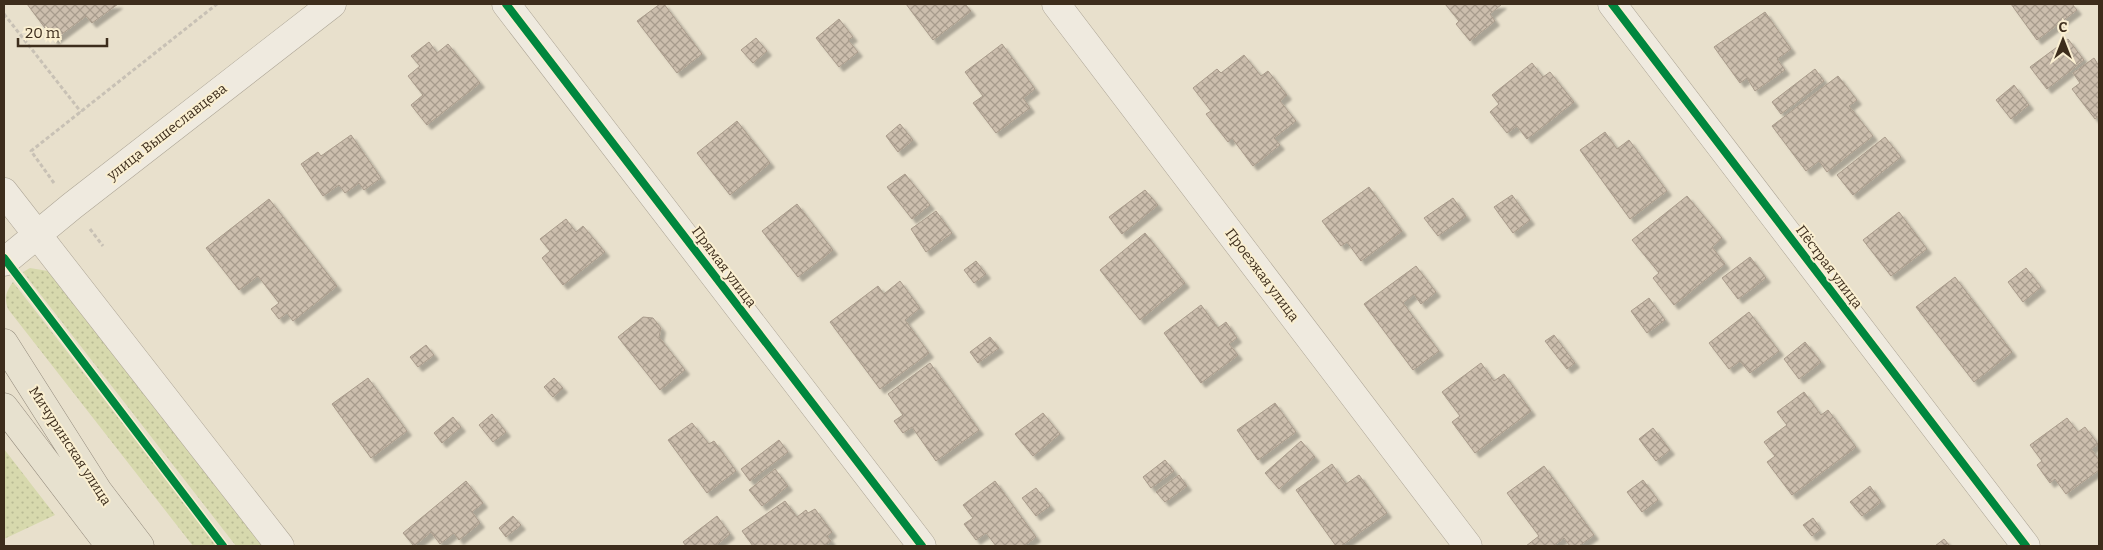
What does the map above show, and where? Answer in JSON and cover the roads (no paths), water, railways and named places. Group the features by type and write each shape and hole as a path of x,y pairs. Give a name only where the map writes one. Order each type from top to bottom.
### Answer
{"main road":[{"name":"Мичуринская улица","path":"4,343 98,491 140,546"},
{"name":"Мичуринская улица","path":"4,407 110,546"}],"street":[{"name":"улица Вышеславцева","path":"4,262 72,206 332,4"},
{"name":"Прямая улица","path":"506,4 922,546"},
{"name":"Проезжая улица","path":"1056,4 1468,546"},
{"name":"Пёстрая улица","path":"1612,4 2026,546"},
{"path":"4,192 280,546"}]}
